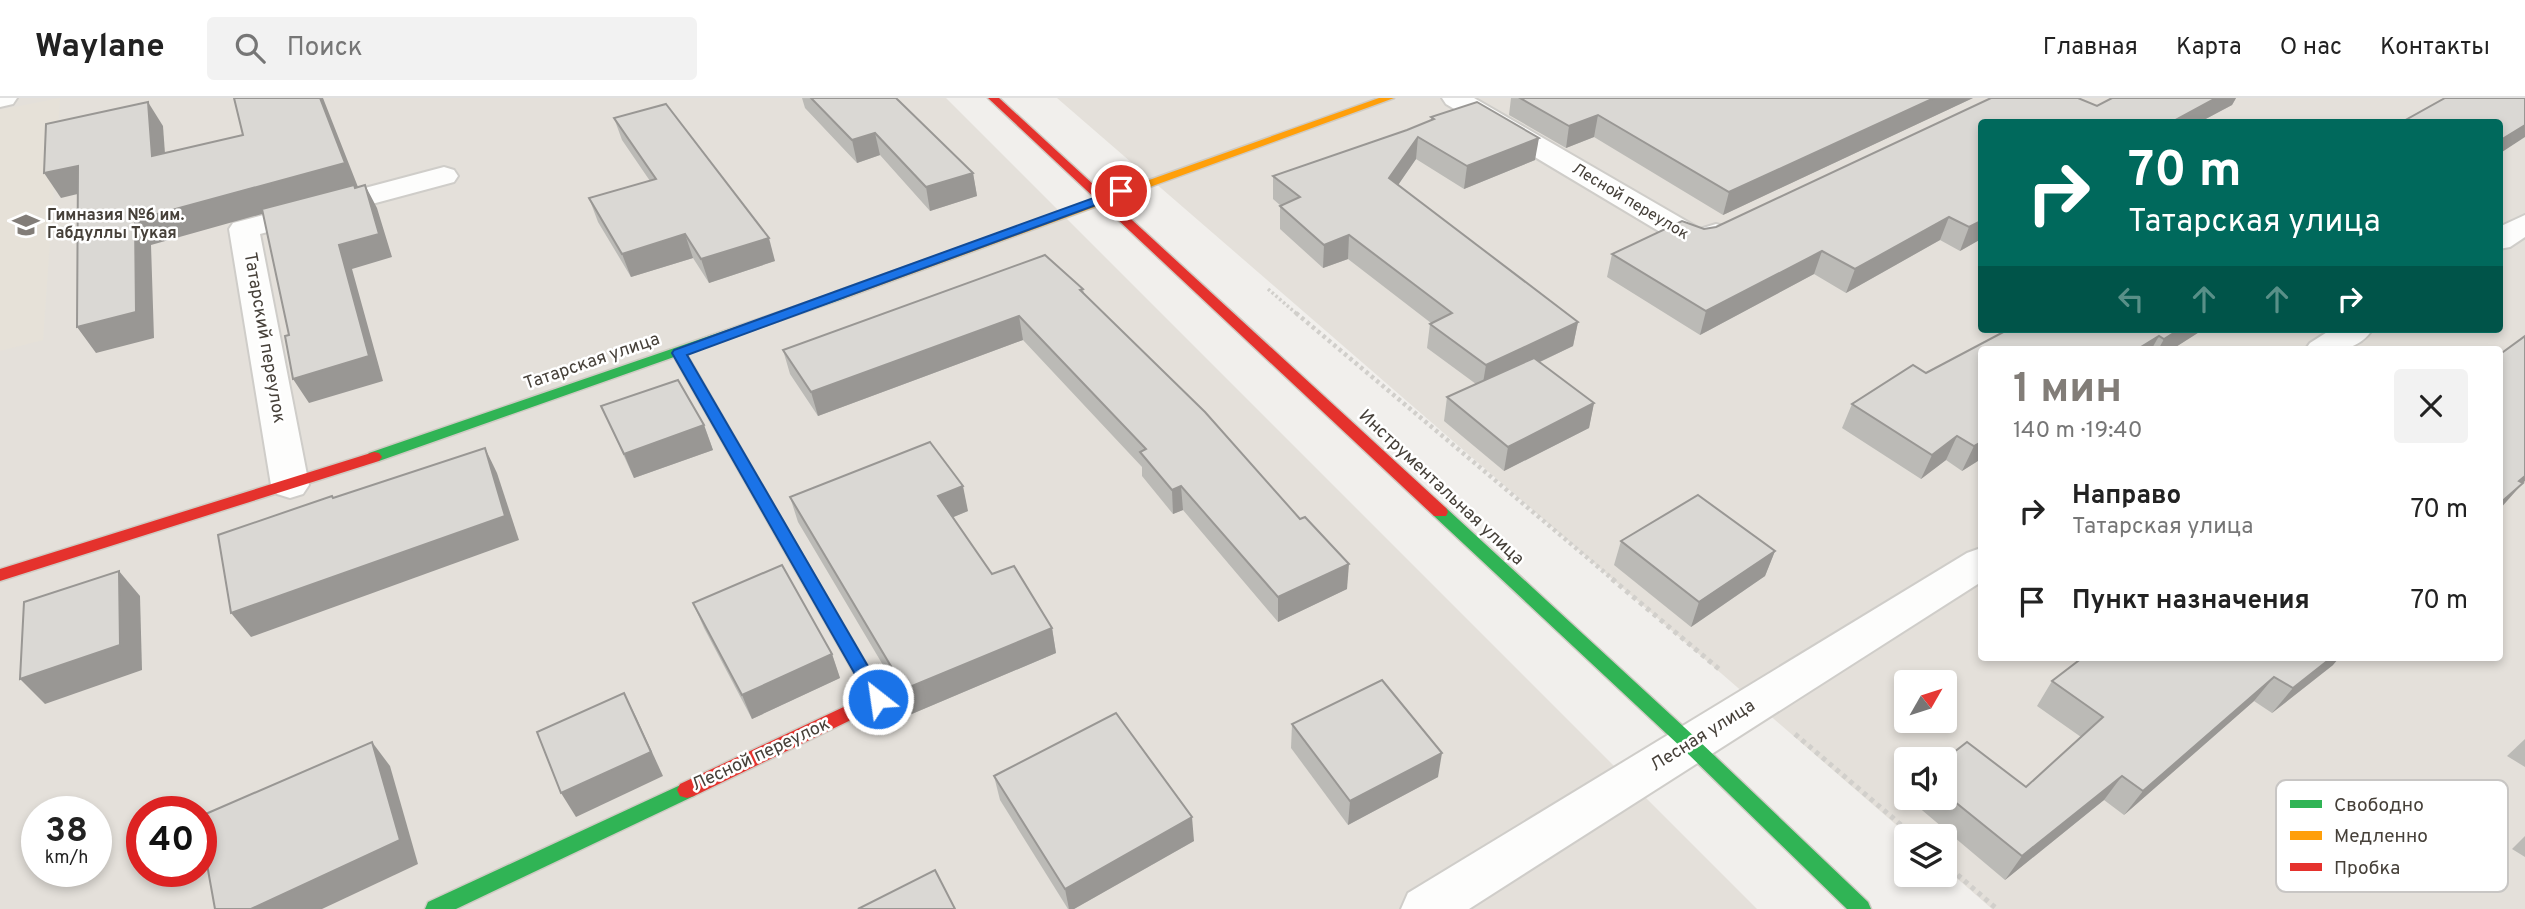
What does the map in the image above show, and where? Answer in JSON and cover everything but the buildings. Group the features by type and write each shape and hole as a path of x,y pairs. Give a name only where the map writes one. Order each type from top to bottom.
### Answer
{"street":[{"name":"Инструментальная улица","path":"993,98 1690,744 1861,909"},
{"name":"Татарская улица","path":"0,575 290,485 679,353 1100,199 1389,98"},
{"name":"Лесной переулок","path":"1455,98 1698,241 1736,223"},
{"name":"Татарский переулок","path":"290,485 244,229 444,176"},
{"path":"2503,238 2525,224"},
{"path":"2328,346 2350,333"},
{"name":"Лесной переулок","path":"435,909 878,699 679,353"},
{"name":"Лесная улица","path":"1426,909 1978,565"}],"path":[{"path":"1260,282 1900,824"},
{"path":"1957,874 1997,909"}],"shaded area":[{"path":"0,98 946,98 1757,909 0,909"},
{"name":"Гимназия №6 им. Габдуллы Тукая","path":"60,98 43,340 0,351 0,110"},
{"path":"1057,98 2525,98 2525,909 1992,909 1957,878 1957,824 1895,824"}],"traffic: fast":[{"path":"374,457 840,295"},
{"path":"679,353 812,585"},
{"path":"1440,512 1690,744 1861,909"},
{"path":"435,909 687,790"}],"traffic: slow":[{"path":"840,295 1389,98"}],"traffic: jam":[{"path":"993,98 1440,512"},
{"path":"0,575 374,457"},
{"path":"687,790 878,699 812,585"}],"place":[{"name":"Гимназия №6 им. Габдуллы Тукая","path":"26,225"}],"route":[{"path":"878,699 679,353 1121,191"}]}
